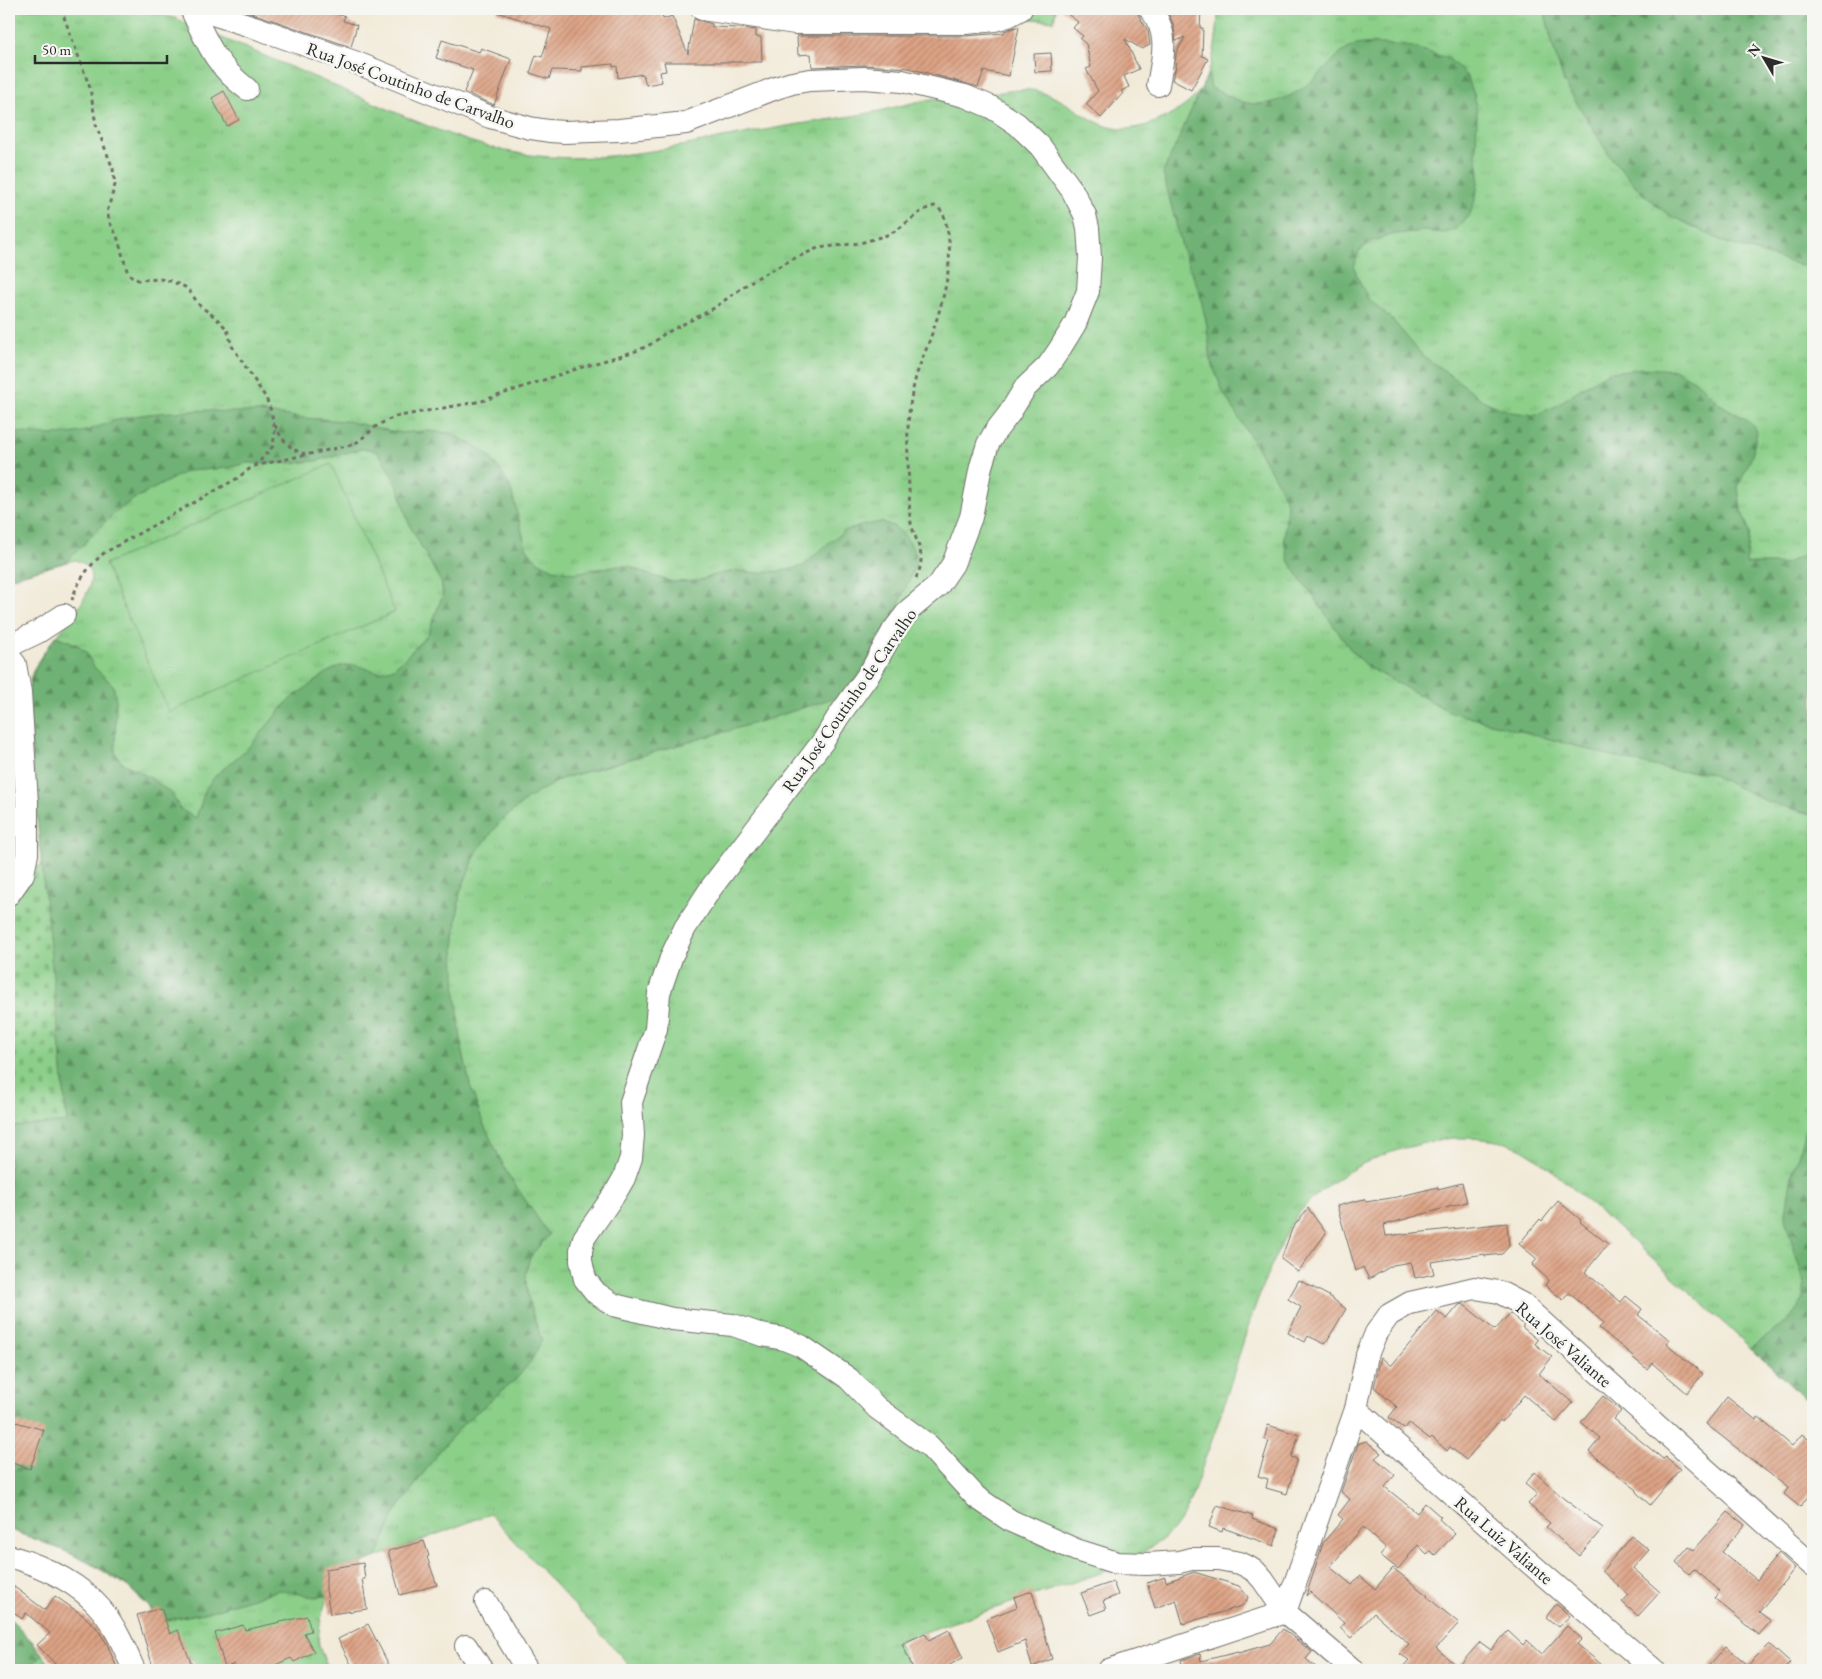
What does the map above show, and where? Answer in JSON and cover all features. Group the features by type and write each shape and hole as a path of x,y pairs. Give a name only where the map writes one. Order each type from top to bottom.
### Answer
{"street":[{"path":"191,9 214,56 228,74 247,90"},
{"name":"Rua José Coutinho de Carvalho","path":"197,9 357,63 490,117 549,131 619,130 686,123 776,88 810,80 864,78 902,81 965,96 1002,114 1040,146 1072,190 1084,215 1089,243 1089,283 1080,312 1048,366 1026,388 1009,414 994,432 981,466 971,517 953,564 945,577 930,594 909,610 893,631 870,671 824,740 716,882 685,928 662,982 658,998 656,1029 631,1102 633,1135 629,1166 616,1192 584,1238 581,1261 585,1279 590,1286 604,1299 614,1305 672,1319 733,1325 762,1335 784,1339 801,1346 848,1378 877,1408 929,1446 976,1497 1010,1522 1076,1550 1117,1563 1147,1564 1179,1562 1191,1559 1218,1559 1240,1563 1248,1567 1263,1580 1285,1612 1354,1670"},
{"path":"702,9 795,23 966,23 989,21 1008,16 1021,9"},
{"path":"1150,9 1160,24 1164,41 1158,85"},
{"path":"9,646 23,640 57,619"},
{"path":"9,894 20,879 25,867 27,854 27,802 13,663 57,619"},
{"name":"Rua José Valiante","path":"1285,1612 1356,1409 1367,1355 1376,1334 1388,1315 1410,1303 1475,1288 1499,1292 1522,1304 1813,1566"},
{"name":"Rua Luiz Valiante","path":"1356,1409 1654,1670"},
{"path":"9,1556 34,1563 51,1571 93,1602 108,1618 134,1670"},
{"path":"486,1602 527,1670"},
{"path":"1109,1670 1285,1612"},
{"path":"466,1646 482,1670"}],"path":[{"path":"61,9 86,76 96,125 113,169 114,185 107,212 119,241 128,274 138,280 160,279 185,287 200,306 227,329 232,346 266,398 282,439 288,445 308,455"},
{"path":"254,466 328,452 356,443 378,425 394,417 482,401 573,370 632,353 647,347 664,334 698,317 753,280 791,260 818,248 860,243 887,235 922,210 934,206 944,214 950,251 948,270 938,313 931,338 916,376 908,420 910,518 921,554 921,566 915,579"},
{"path":"57,619 68,612 82,576 104,552 236,479 268,454 274,439 274,422"}],"green space":[{"path":"9,9 136,9 175,18 459,138 523,154 581,158 639,153 870,113 932,99 1019,90 1037,91 1054,97 1106,126 1119,129 1136,128 1155,122 1173,113 1198,93 1211,64 1216,41 1218,9 1813,9 1813,1406 1655,1260 1542,1162 1522,1149 1505,1143 1484,1139 1453,1138 1436,1140 1397,1150 1366,1162 1324,1189 1297,1216 1288,1230 1267,1274 1257,1300 1215,1433 1193,1495 1180,1520 1162,1540 1142,1553 1104,1572 897,1641 910,1670 832,1670 830,1665 817,1670 634,1670 490,1514 335,1573 319,1628 319,1645 330,1670 200,1670 149,1607 127,1586 93,1565 65,1551 9,1529 9,1127 67,1121 28,726 29,685 36,665 44,652 81,604 88,590 91,577 87,567 75,560 9,578"},
{"path":"1023,9 1056,9 1054,21 1008,17"},
{"path":"1544,9 1813,9 1813,269 1724,242 1667,214 1640,191 1609,155 1564,82"},
{"path":"1360,44 1413,47 1449,59 1466,75 1474,94 1477,112 1476,155 1479,172 1476,197 1470,214 1457,229 1444,233 1422,231 1396,234 1372,241 1359,251 1354,267 1369,300 1391,318 1422,355 1482,400 1510,412 1535,415 1556,406 1606,373 1642,368 1676,370 1699,383 1720,404 1747,420 1757,431 1752,456 1738,487 1741,510 1750,532 1746,564 1784,564 1813,551 1813,815 1766,801 1706,772 1676,771 1627,760 1450,712 1368,667 1350,649 1289,562 1284,540 1287,503 1277,481 1223,392 1211,361 1207,326 1199,290 1183,251 1163,173 1208,73 1211,88 1243,102 1265,104 1286,98 1305,86 1336,57 1349,48"},
{"path":"206,410 258,412 346,421 400,433 424,431 451,433 480,449 491,458 510,486 526,547 536,560 553,569 574,573 615,566 629,566 672,582 697,581 718,574 737,571 760,573 781,571 803,566 845,531 882,522 895,527 906,537 916,554 916,563 898,607 849,693 765,720 561,779 527,799 500,822 477,852 460,892 454,948 456,995 462,1048 470,1085 483,1123 507,1173 549,1235 533,1253 528,1263 526,1274 528,1296 542,1340 531,1361 518,1377 464,1423 438,1453 395,1513 377,1557 335,1573 329,1596 314,1597 279,1590 204,1613 161,1621 141,1598 112,1575 79,1557 9,1529 9,1127 67,1121 35,799 28,694 32,678 46,649 56,636 76,644 86,652 94,667 113,685 116,700 115,752 121,762 151,778 172,794 180,809 196,818 206,788 216,775 248,748 289,700 328,672 340,666 355,665 378,672 392,669 428,634 443,594 441,582 412,530 399,489 382,458 377,452 370,449 361,449 316,461 246,463 229,468 187,471 132,500 110,517 66,562 9,578 9,431 71,434 142,415"},
{"path":"331,464 395,612 169,712 105,564"},
{"path":"9,746 17,761 15,869 9,870"},
{"path":"42,866 67,1122 9,1127 9,870"},
{"path":"1813,1122 1813,1406 1751,1348 1789,1320 1804,1299 1804,1282 1785,1219 1792,1175 1806,1131"},
{"path":"9,1618 33,1642 54,1670 9,1670"},
{"path":"9,1618 42,1654 28,1670 9,1670"}],"building":[{"path":"240,9 321,9 345,16 343,21 357,25 351,47"},
{"path":"498,9 661,9 663,19 672,16 688,54 694,19 712,24 712,27 756,30 756,37 761,37 762,62 664,62 666,71 660,72 662,82 646,85 643,74 618,78 617,66 613,67 613,64 582,67 582,71 552,70 549,79 530,73 536,55 542,57 551,29 497,12"},
{"path":"1061,9 1137,9 1148,31 1150,45 1142,49 1125,39 1139,69 1124,76 1129,87 1121,91 1123,93 1101,118 1086,104 1098,91 1086,69 1091,67 1086,44 1080,39 1083,36 1073,28 1078,22"},
{"path":"1166,9 1201,9 1200,28 1203,28 1202,56 1208,59 1191,90 1172,80 1176,67 1176,53 1185,37 1176,41 1173,24"},
{"path":"1019,27 1009,76 984,71 978,87 909,68 864,65 812,67 811,54 798,55 797,36 966,36 1004,33 1004,31"},
{"path":"442,40 479,52 481,48 511,59 494,105 464,92 473,70 436,58"},
{"path":"1051,53 1052,71 1035,72 1034,54"},
{"path":"224,91 239,120 227,126 212,98"},
{"path":"1462,1183 1467,1202 1384,1225 1386,1236 1507,1223 1509,1246 1502,1254 1485,1256 1485,1254 1431,1262 1434,1274 1415,1278 1411,1262 1393,1265 1369,1279 1363,1267 1356,1271 1337,1206 1364,1199 1366,1202 1397,1197"},
{"path":"1558,1201 1581,1220 1580,1222 1608,1244 1585,1272 1621,1302 1626,1296 1642,1309 1638,1315 1670,1340 1667,1344 1703,1374 1687,1393 1652,1363 1647,1369 1632,1357 1599,1328 1604,1323 1569,1293 1563,1300 1545,1285 1549,1280 1532,1265 1537,1259 1519,1244 1540,1219 1542,1221"},
{"path":"1308,1208 1326,1233 1298,1272 1281,1259 1292,1229"},
{"path":"1299,1280 1329,1296 1346,1309 1325,1344 1308,1336 1305,1342 1288,1333 1301,1307 1288,1299"},
{"path":"1463,1304 1495,1330 1510,1313 1524,1325 1522,1327 1538,1340 1535,1344 1552,1357 1539,1374 1573,1403 1556,1422 1524,1395 1502,1422 1500,1420 1466,1460 1450,1447 1447,1451 1432,1437 1430,1439 1409,1423 1404,1429 1389,1417 1397,1407 1374,1387 1381,1357 1391,1366 1437,1311 1447,1319 1459,1305"},
{"path":"1603,1396 1621,1411 1614,1419 1663,1459 1666,1457 1680,1469 1650,1505 1636,1492 1637,1490 1589,1452 1600,1438 1581,1422"},
{"path":"1727,1397 1756,1420 1758,1417 1792,1446 1802,1434 1813,1443 1813,1490 1800,1507 1784,1494 1788,1488 1706,1424"},
{"path":"9,1420 44,1430 30,1469 9,1462"},
{"path":"1268,1425 1299,1435 1291,1457 1297,1459 1287,1494 1266,1488 1268,1479 1258,1476 1269,1441 1264,1439"},
{"path":"1366,1441 1381,1453 1375,1458 1395,1475 1385,1487 1417,1513 1425,1503 1441,1517 1439,1519 1455,1534 1435,1555 1430,1551 1427,1554 1418,1545 1398,1569 1380,1555 1386,1548 1363,1527 1330,1567 1352,1585 1360,1576 1375,1589 1393,1568 1459,1623 1436,1648 1458,1667 1480,1642 1491,1650 1508,1631 1523,1645 1527,1640 1542,1654 1567,1626 1582,1639 1577,1644 1608,1670 1400,1670 1409,1660 1400,1654 1409,1644 1374,1613 1351,1638 1340,1628 1344,1623 1310,1592 1306,1596 1323,1543 1343,1519 1338,1515 1350,1499 1341,1492 1358,1444"},
{"path":"1535,1472 1563,1498 1603,1528 1579,1556 1546,1527 1550,1523 1528,1504 1537,1494 1525,1484"},
{"path":"1217,1505 1253,1516 1252,1519 1279,1529 1274,1546 1223,1528 1222,1532 1209,1527"},
{"path":"1728,1512 1745,1525 1722,1552 1757,1580 1779,1553 1795,1568 1759,1612 1771,1621 1759,1635 1714,1598 1720,1591 1694,1569 1689,1574 1676,1562 1689,1547 1694,1550"},
{"path":"1632,1536 1649,1550 1633,1568 1660,1592 1638,1616 1622,1602 1629,1595 1602,1571"},
{"path":"424,1541 429,1556 427,1557 437,1585 400,1595 388,1551"},
{"path":"363,1563 365,1579 362,1579 367,1609 330,1614 326,1589 326,1569"},
{"path":"1194,1572 1239,1586 1248,1597 1246,1602 1242,1606 1183,1624 1176,1600 1155,1608 1147,1583 1165,1577 1166,1582"},
{"path":"1113,1582 1118,1595 1103,1601 1106,1609 1090,1615 1081,1593"},
{"path":"9,1583 45,1610 55,1596 84,1616 96,1627 107,1644 118,1670 61,1670 37,1645 50,1633 26,1613 22,1619 9,1608"},
{"path":"1032,1591 1052,1659 1032,1667 1025,1641 998,1652 986,1619 1017,1607 1014,1597"},
{"path":"1556,1604 1570,1616 1558,1627 1546,1617"},
{"path":"161,1608 170,1634 178,1630 194,1670 154,1670 137,1615"},
{"path":"307,1616 311,1631 304,1633 314,1652 294,1662 291,1658 264,1670 237,1670 234,1664 225,1668 215,1633 243,1625 245,1630"},
{"path":"368,1624 390,1667 382,1670 354,1670 338,1639"},
{"path":"1283,1629 1312,1652 1306,1659 1319,1670 1183,1670 1181,1660 1200,1654 1201,1661 1270,1644"},
{"path":"949,1630 963,1658 940,1670 914,1670 902,1644 925,1633 929,1640"},
{"path":"1769,1644 1790,1663 1783,1670 1705,1670 1726,1646 1748,1665"}]}
